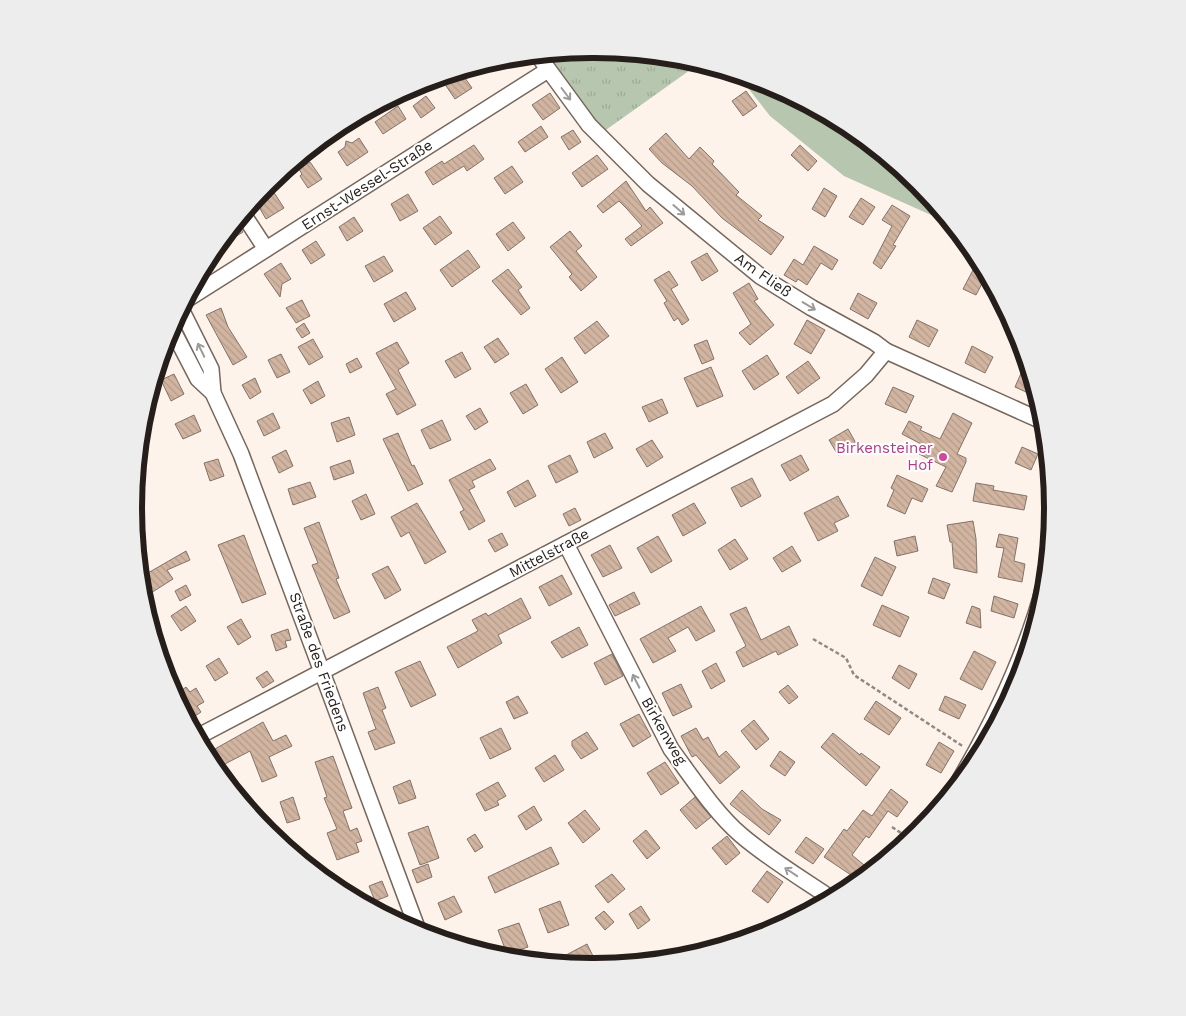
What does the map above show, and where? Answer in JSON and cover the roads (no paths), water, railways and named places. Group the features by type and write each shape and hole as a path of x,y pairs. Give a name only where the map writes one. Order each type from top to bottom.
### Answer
{"street":[{"name":"Am Fließ","path":"541,60 600,137 648,184 760,276 812,308 874,342 886,351 1034,418"},
{"name":"Ernst-Wessel-Straße","path":"198,292 548,70"},
{"path":"247,220 266,249"},
{"name":"Straße des Friedens","path":"185,318 210,369 213,393 241,454 415,921"},
{"name":"Straße des Friedens","path":"177,337 198,379 213,393"},
{"name":"Mittelstraße","path":"203,734 833,404 866,374 886,351"},
{"name":"Birkenweg","path":"566,544 671,749 739,834 760,851 825,894"},
{"path":"990,721 1006,688"}],"place":[{"name":"Birkensteiner Hof","path":"943,457"}]}
